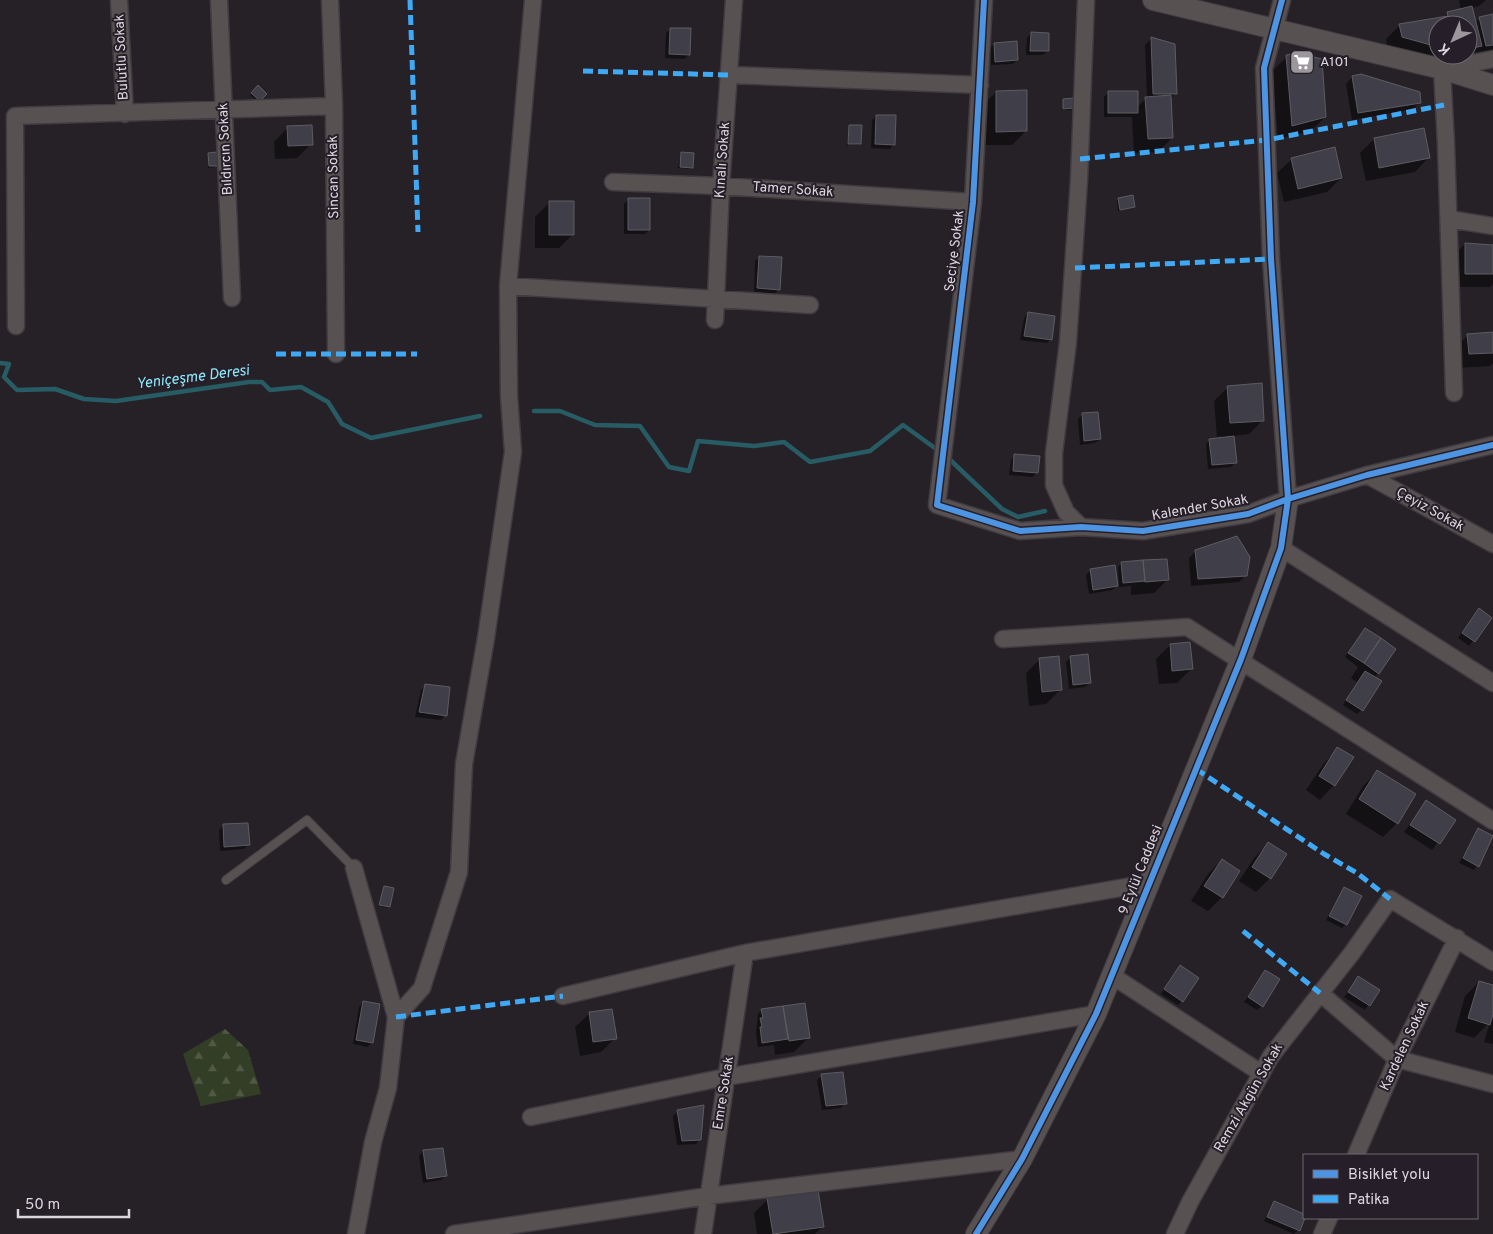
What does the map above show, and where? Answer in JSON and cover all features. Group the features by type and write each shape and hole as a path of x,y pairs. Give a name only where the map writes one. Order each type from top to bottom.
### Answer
{"street":[{"name":"Bulutlu Sokak","path":"118,0 125,114"},
{"name":"Bıldırcın Sokak","path":"219,0 232,298"},
{"name":"Sincan Sokak","path":"330,0 334,106 336,354"},
{"path":"396,1017 422,988 459,872 464,764 486,638 513,452 509,396 508,286 533,0"},
{"name":"Kınalı Sokak","path":"715,320 721,186 734,0"},
{"name":"Seciye Sokak","path":"937,505 973,202 984,0"},
{"path":"1081,527 1066,512 1054,485 1054,454 1068,342 1079,180 1086,0"},
{"path":"1153,0 1442,69 1493,85"},
{"path":"1282,0 1264,68 1271,259 1288,499"},
{"path":"1442,69 1493,59"},
{"path":"1442,69 1454,393"},
{"path":"730,75 980,86"},
{"path":"16,326 15,116 224,111 270,104 334,106"},
{"name":"Tamer Sokak","path":"613,182 721,186 973,202"},
{"path":"1449,219 1493,226"},
{"path":"508,286 810,305"},
{"name":"Kalender Sokak","path":"937,505 1020,531 1081,527 1143,531 1248,514 1288,499 1367,475 1493,445"},
{"name":"Çeyiz Sokak","path":"1367,475 1493,544"},
{"name":"9 Eylül Caddesi","path":"976,1234 1022,1159 1096,1014 1241,659 1281,548 1288,499"},
{"path":"1281,548 1493,683"},
{"path":"1003,639 1187,627 1241,659 1493,821"},
{"path":"354,868 396,1017 388,1088 373,1142 356,1234"},
{"path":"563,996 745,953 1150,883"},
{"name":"Remzi Akgün Sokak","path":"1174,1234 1271,1056 1390,899 1457,938"},
{"path":"1457,938 1493,962"},
{"name":"Kardelen Sokak","path":"1356,1154 1397,1059 1457,938"},
{"name":"Emre Sokak","path":"702,1234 745,953"},
{"path":"1111,975 1261,1073"},
{"path":"1320,993 1397,1059 1493,1084"},
{"path":"531,1117 726,1077 1096,1014"},
{"path":"454,1234 708,1196 1022,1159"},
{"path":"1322,1234 1329,1219"}],"lane":[{"path":"226,880 307,820 354,868"}],"green space":[{"path":"225,1029 248,1050 261,1094 201,1106 183,1054"}],"building":[{"path":"1472,6 1474,15 1448,15 1447,12"},
{"path":"1493,14 1493,45 1486,46 1479,17"},
{"path":"1428,19 1428,44 1402,37 1399,24"},
{"path":"670,28 691,28 690,55 669,54"},
{"path":"1478,30 1482,46 1478,47"},
{"path":"1031,32 1049,33 1049,51 1030,51"},
{"path":"1151,37 1175,44 1177,94 1153,94"},
{"path":"1017,41 1018,60 995,62 994,43"},
{"path":"1298,53 1322,59 1326,117 1292,126 1286,55"},
{"path":"1361,74 1420,92 1421,103 1358,113 1352,76"},
{"path":"258,85 267,94 260,101 251,93"},
{"path":"1027,90 1027,131 996,132 996,91"},
{"path":"1108,91 1138,91 1138,113 1108,113"},
{"path":"1171,95 1173,138 1148,139 1145,97"},
{"path":"1074,98 1074,108 1063,109 1063,99"},
{"path":"876,115 896,115 895,145 875,144"},
{"path":"312,125 313,145 288,146 287,126"},
{"path":"849,125 862,125 861,144 848,144"},
{"path":"1424,128 1430,158 1379,168 1374,138"},
{"path":"1335,147 1342,178 1298,189 1291,158"},
{"path":"217,152 218,166 209,166 208,153"},
{"path":"681,152 694,153 693,168 680,167"},
{"path":"1133,195 1135,207 1120,210 1118,198"},
{"path":"628,198 650,198 650,230 628,230"},
{"path":"549,201 574,201 574,235 549,235"},
{"path":"1465,243 1493,245 1493,274 1465,274"},
{"path":"759,256 782,257 780,290 757,288"},
{"path":"1028,312 1055,316 1052,340 1024,336"},
{"path":"1493,332 1493,353 1469,354 1467,334"},
{"path":"1262,383 1264,421 1230,423 1227,386"},
{"path":"1098,412 1101,439 1084,441 1082,413"},
{"path":"1234,436 1237,463 1212,465 1209,439"},
{"path":"1014,454 1040,456 1038,473 1013,471"},
{"path":"1237,536 1250,557 1247,576 1198,579 1195,550"},
{"path":"1167,559 1169,580 1145,582 1143,560"},
{"path":"1143,560 1145,581 1123,583 1121,562"},
{"path":"1115,565 1118,586 1093,590 1090,569"},
{"path":"1479,608 1492,618 1475,642 1462,633"},
{"path":"1365,628 1381,638 1364,663 1348,653"},
{"path":"1381,638 1396,649 1379,674 1364,663"},
{"path":"1190,642 1193,669 1172,671 1170,644"},
{"path":"1088,654 1091,683 1073,685 1070,656"},
{"path":"1059,656 1062,690 1042,692 1039,658"},
{"path":"1365,671 1382,681 1363,711 1346,700"},
{"path":"425,684 450,687 447,716 419,712"},
{"path":"1337,747 1354,757 1335,786 1319,776"},
{"path":"1377,770 1416,794 1398,824 1359,799"},
{"path":"1426,800 1456,820 1440,844 1410,825"},
{"path":"248,823 250,845 224,847 223,824"},
{"path":"1478,828 1493,836 1479,867 1463,858"},
{"path":"1268,842 1287,854 1271,879 1252,867"},
{"path":"1222,859 1240,871 1223,898 1204,886"},
{"path":"384,886 394,888 390,907 379,905"},
{"path":"1344,887 1362,896 1347,925 1329,916"},
{"path":"1180,965 1199,978 1183,1002 1164,989"},
{"path":"1265,970 1280,979 1263,1007 1248,997"},
{"path":"1358,976 1380,990 1370,1006 1348,992"},
{"path":"1479,981 1493,985 1493,1014 1490,1025 1468,1018"},
{"path":"363,1001 380,1004 373,1043 356,1040"},
{"path":"805,1003 810,1038 789,1041 783,1006"},
{"path":"783,1006 788,1039 762,1043 760,1018 763,1018 761,1009"},
{"path":"612,1009 617,1039 593,1042 589,1012"},
{"path":"843,1072 847,1104 826,1106 821,1074"},
{"path":"704,1105 701,1140 682,1141 677,1110"},
{"path":"443,1148 447,1176 427,1179 423,1150"},
{"path":"818,1190 824,1227 773,1234 767,1198"},
{"path":"1274,1201 1303,1214 1303,1219 1305,1219 1300,1231 1267,1217"}],"waterway":[{"name":"Yeniçeşme Deresi","path":"0,363 9,364 4,377 17,390 55,389 84,399 116,401 249,382 262,382 270,390 301,387 328,402 342,424 371,438 480,416"},
{"name":"Yeniçeşme Deresi","path":"534,411 560,411 595,425 640,426 669,467 689,471 698,441 754,446 784,442 810,462 870,451 903,425 939,451"},
{"name":"Yeniçeşme Deresi","path":"947,457 1002,509 1018,517 1045,511"}],"marked path":[{"path":"410,0 418,232"},
{"path":"583,71 730,75"},
{"path":"1080,159 1267,140 1444,105"},
{"path":"1075,268 1271,259"},
{"path":"276,354 417,354"},
{"path":"1196,769 1324,854 1357,873 1390,899"},
{"path":"1243,931 1320,993"},
{"path":"396,1017 563,996"}],"cycle path":[{"path":"984,0 973,202 937,505 1020,531 1081,527 1143,531 1248,514 1288,499 1367,475 1493,445"},
{"path":"976,1234 1022,1159 1096,1014 1241,659 1281,548 1288,499 1271,259 1264,68 1282,0"}],"place":[{"name":"A101","path":"1302,62"}]}
